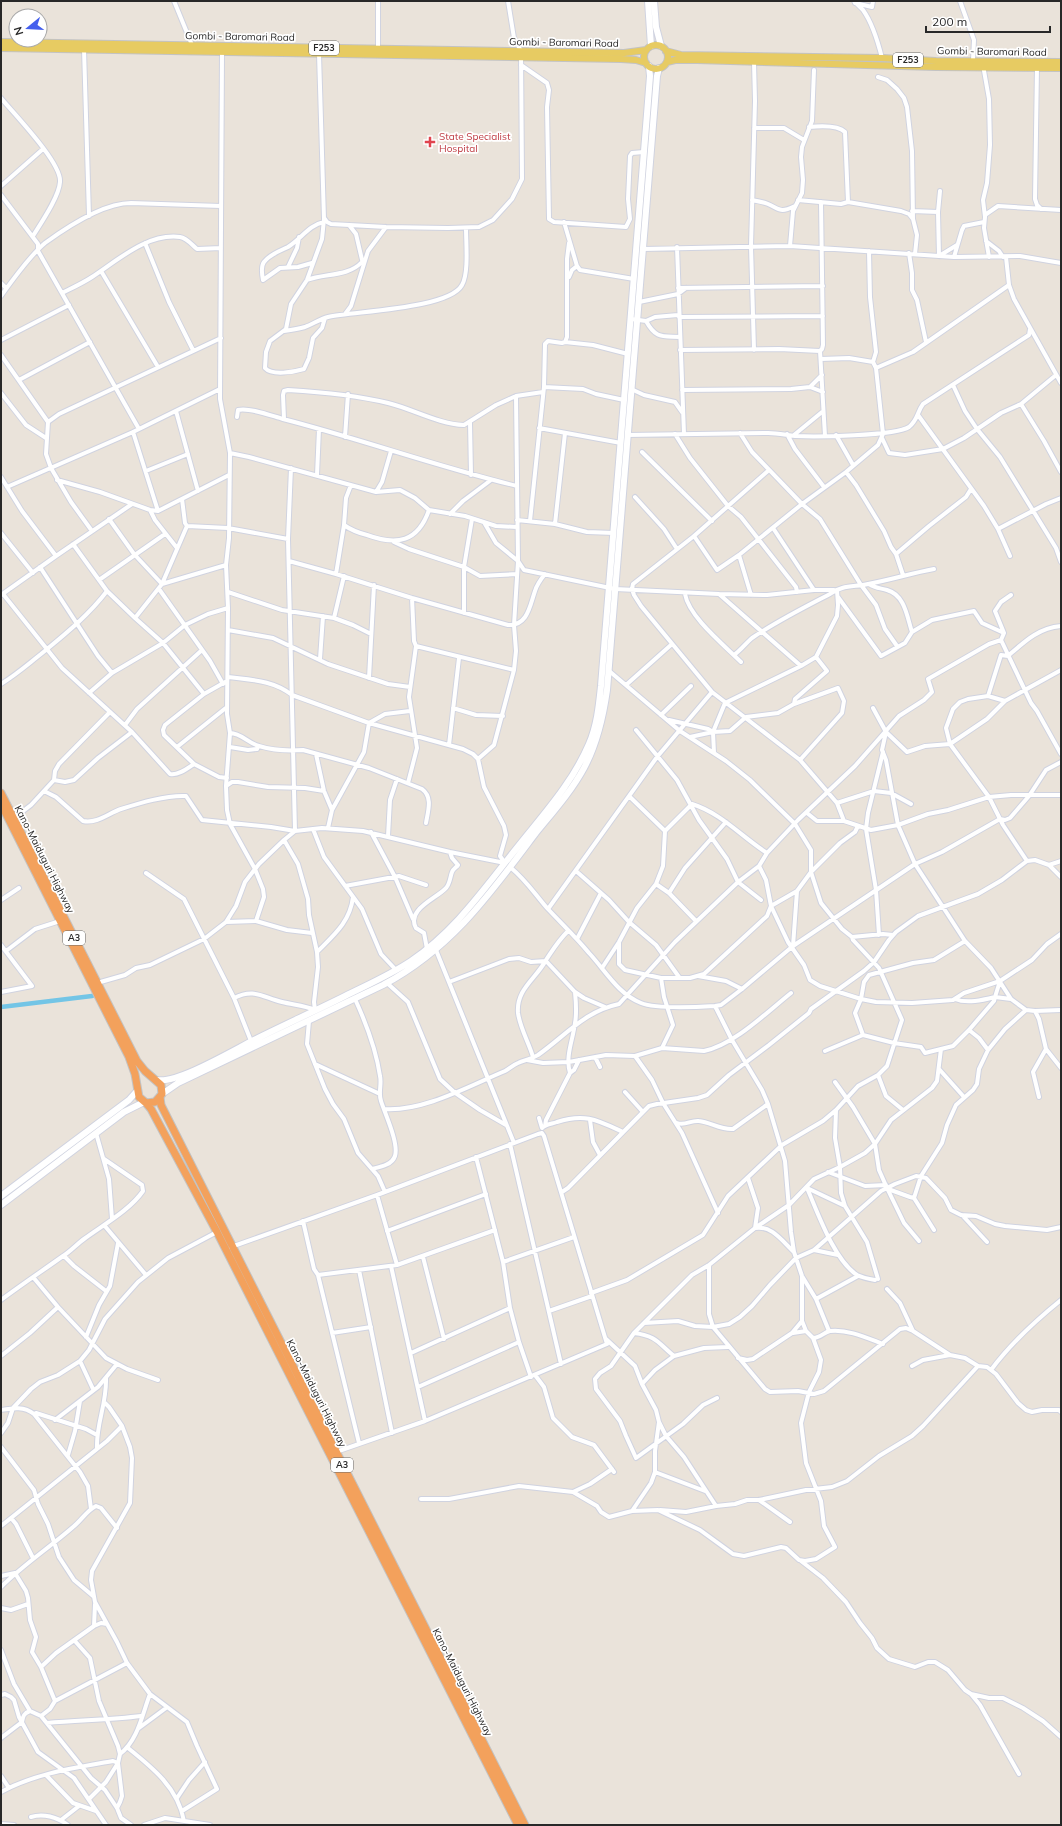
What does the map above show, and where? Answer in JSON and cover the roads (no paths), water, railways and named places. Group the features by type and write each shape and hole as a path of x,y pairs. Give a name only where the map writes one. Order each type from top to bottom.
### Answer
{"highway":[{"name":"Kano-Maiduguri Highway","path":"1,793 49,893 60,921 129,1057 137,1089"},
{"name":"Kano-Maiduguri Highway","path":"1,804 98,983 137,1061 155,1079"},
{"path":"137,1089 139,1084 145,1078 155,1079"},
{"name":"A3","path":"155,1079 161,1085 161,1096"},
{"name":"A3","path":"137,1089 139,1097 145,1102"},
{"name":"Kano-Maiduguri Highway","path":"161,1096 161,1105 229,1249 518,1825"},
{"path":"145,1102 152,1103 161,1096"},
{"name":"Kano-Maiduguri Highway","path":"145,1102 152,1109 217,1232 229,1249"},
{"name":"Kano-Maiduguri Highway","path":"332,1453 524,1825"}],"main road":[{"path":"155,1079 167,1080 176,1078 252,1042 396,970 427,950 444,936 470,908 565,787 581,762 590,742 596,721 602,686 627,435 631,389 634,279 650,76 644,56 649,48 648,1"},
{"path":"161,1096 178,1083 387,983 411,969 436,950 476,910 567,794 584,769 594,747 601,724 608,670 614,533 624,400 628,354 639,302 657,76 660,68 667,62 666,51 661,46 656,27 654,1"},
{"name":"Gombi - Baromari Road","path":"1,42 378,49 522,58 624,53 649,48"},
{"name":"F253","path":"649,48 661,46"},
{"name":"Gombi - Baromari Road","path":"1,48 630,59 647,64"},
{"name":"F253","path":"666,51 681,55 754,59"},
{"name":"Gombi - Baromari Road","path":"754,59 882,58 936,61 973,60 983,64 1037,68 1061,68"},
{"name":"Gombi - Baromari Road","path":"754,59 983,64 1061,62"},
{"name":"F253","path":"667,62 675,60 754,59"},
{"name":"F253","path":"647,64 660,68"},
{"path":"1,1196 129,1100 137,1089"},
{"path":"1,1205 129,1108 145,1102"}],"street":[{"path":"174,1 192,45"},
{"path":"378,1 378,49"},
{"path":"324,220 331,224 386,227 479,227 493,220 512,199 522,179 522,58 514,38 508,1"},
{"path":"854,2 872,7 873,1"},
{"path":"960,1 974,40 973,60"},
{"path":"854,2 863,11 879,44 882,58"},
{"path":"84,49 89,216"},
{"path":"222,53 220,399 230,453 228,475 226,565 228,592 227,707 230,747 226,786 230,824 255,869 263,889 264,897 256,921"},
{"path":"319,54 324,220 322,239 306,280 291,304 286,329 272,338 266,352 264,368 277,373 304,369 309,358 313,338 322,328 325,318"},
{"path":"522,58 548,83 549,219 554,222 626,227 630,219 628,199 630,156 632,153 644,152"},
{"path":"754,59 751,246 754,350"},
{"path":"983,64 989,99 990,145 987,183 983,200 985,215 985,240 989,257"},
{"path":"1037,68 1035,199 1041,209"},
{"path":"752,200 767,203 779,211 785,211 794,206 802,193 803,180 801,157 804,140 810,127 813,111 814,70"},
{"path":"878,77 887,80 897,89 904,98 907,107 912,151 913,219 917,235 915,254"},
{"path":"1,98 20,118 58,171 60,183 49,210 33,236"},
{"path":"810,127 832,127 842,129 845,132 848,202"},
{"path":"754,128 784,128 804,140"},
{"path":"1,186 43,149"},
{"path":"939,256 938,212 940,191"},
{"path":"1,195 38,244 38,251 139,429"},
{"path":"798,200 841,204 848,202 909,214 913,219"},
{"path":"822,202 823,345 820,351 823,392 822,412 825,436"},
{"path":"1,296 6,288 44,244 89,216 107,207 123,203 221,206"},
{"path":"790,246 794,206"},
{"path":"985,215 998,206 1061,210"},
{"path":"909,214 913,210 938,212"},
{"path":"312,263 275,271 263,280 262,266 265,261 290,246 299,237 324,220"},
{"path":"564,222 577,266 583,271 634,279"},
{"path":"954,256 964,226 984,222"},
{"path":"349,225 356,234 363,264"},
{"path":"345,314 351,306 363,264 371,246 386,227"},
{"path":"311,228 323,228"},
{"path":"283,331 304,327 325,318 345,314 403,308 445,299 454,294 463,284 466,228"},
{"path":"62,293 101,271 129,251 145,243 162,238 181,237 187,239 197,249 220,248"},
{"path":"288,267 297,248 299,237"},
{"path":"985,240 1005,257 1009,285 1030,329 1061,383"},
{"path":"145,243 169,302 193,350"},
{"path":"566,342 568,331 567,259 569,243"},
{"path":"939,256 957,245"},
{"path":"643,249 677,247 790,246 939,256 1020,256 1061,263"},
{"path":"677,247 678,316 684,434"},
{"path":"868,251 870,297 876,352 873,362 876,368 882,436 889,453 905,455 943,449 1001,413 1021,404 1056,375"},
{"path":"909,253 912,273 912,290 917,300 926,342"},
{"path":"306,280 316,276 351,271 363,264"},
{"path":"568,279 572,270 577,266"},
{"path":"101,271 158,367"},
{"path":"1,283 6,288"},
{"path":"876,368 913,352 1009,285"},
{"path":"678,288 823,286"},
{"path":"639,302 678,294 686,288"},
{"path":"1,340 69,305"},
{"path":"646,322 654,317 678,316 753,318 823,316"},
{"path":"634,320 646,322 655,333 662,337 680,337"},
{"path":"627,435 740,433 787,434 794,436 882,436 908,428 916,420 919,410 923,404 1029,336 1030,329"},
{"path":"48,422 59,414 221,338"},
{"path":"530,521 544,390 545,344 548,341 593,345 628,354"},
{"path":"19,380 90,342"},
{"path":"680,350 779,349 820,351"},
{"path":"1,355 48,422 46,454 51,468 57,480 92,531"},
{"path":"821,359 849,358 873,362"},
{"path":"810,387 822,374"},
{"path":"953,384 965,411 977,429 1000,457 1056,548 1061,562"},
{"path":"682,390 791,389 810,387 823,392"},
{"path":"7,487 134,432 220,389"},
{"path":"284,419 284,391 348,394 390,403 405,409 464,425 496,405 516,396 544,390 583,389 596,394 624,400"},
{"path":"631,389 644,395 675,402 682,412"},
{"path":"1,393 26,425 46,438"},
{"path":"345,437 348,394"},
{"path":"478,759 494,745 503,716 514,670 516,651 514,625 518,561 516,396"},
{"path":"675,402 682,398"},
{"path":"1021,404 1061,472"},
{"path":"237,417 238,410 241,409 284,419 471,475 516,486"},
{"path":"176,411 198,491"},
{"path":"794,436 822,412"},
{"path":"918,415 984,506 998,529 1010,556"},
{"path":"470,422 471,475"},
{"path":"539,428 621,443"},
{"path":"317,475 319,429"},
{"path":"134,432 158,511"},
{"path":"555,524 565,433"},
{"path":"740,433 752,452 802,504 820,519 861,585 876,605 885,629 897,646"},
{"path":"675,434 690,458 728,506 741,517 758,538 796,587 797,592"},
{"path":"787,434 795,449 824,487"},
{"path":"836,435 853,465"},
{"path":"694,536 717,570 739,555 758,538 773,528 824,487 846,472 878,445 882,436"},
{"path":"376,492 382,482 391,451"},
{"path":"642,452 712,521"},
{"path":"230,453 291,468 376,492 400,490 415,498 429,510 472,519 485,524 517,527"},
{"path":"146,471 188,454"},
{"path":"291,468 288,539 295,831"},
{"path":"769,470 712,521 633,584 632,589 641,606 712,692 800,760 837,803 844,821"},
{"path":"846,472 875,516 896,554 903,575"},
{"path":"57,480 100,492 150,510 158,511 228,475"},
{"path":"1,477 22,511 56,556"},
{"path":"450,514 463,501 491,480"},
{"path":"336,574 344,525 346,498 351,485"},
{"path":"896,554 966,497 971,489"},
{"path":"635,497 664,529 677,549"},
{"path":"998,529 1061,498"},
{"path":"134,618 162,584 187,526 182,499"},
{"path":"132,504 2,594 62,668 125,725 170,774 174,775 179,773 194,764"},
{"path":"150,510 177,548"},
{"path":"394,542 414,534 424,523 429,510"},
{"path":"109,519 134,554 158,582 162,584 226,565"},
{"path":"464,613 464,567 472,519"},
{"path":"517,520 555,524 587,532 614,533"},
{"path":"485,524 496,543 518,561 524,570 612,588 672,591 685,594 751,595 814,590 835,590 934,569"},
{"path":"344,525 350,529 374,538 394,542 409,550 464,567 480,576 486,577 494,575 517,574"},
{"path":"187,526 228,528 288,539"},
{"path":"773,528 814,590"},
{"path":"1,532 33,573"},
{"path":"99,580 134,554 166,534"},
{"path":"73,544 107,592 163,643 204,694"},
{"path":"739,555 751,595"},
{"path":"289,561 508,625 514,625 528,615 535,590 546,574"},
{"path":"40,567 98,656 112,673"},
{"path":"334,618 344,576"},
{"path":"869,584 875,588 887,590 898,596 902,602 912,632"},
{"path":"369,678 374,585"},
{"path":"158,589 202,650 222,684"},
{"path":"835,590 880,655 905,643 912,632 932,620 974,611 982,623 1004,633"},
{"path":"734,655 743,648 750,639 787,616 835,590"},
{"path":"1,684 20,673 47,650 77,623 107,592"},
{"path":"228,592 290,612 334,618 371,634"},
{"path":"685,594 690,606 700,621 741,662"},
{"path":"719,594 801,666"},
{"path":"1011,595 1001,602 995,611 1004,633 1001,640 1031,702 1061,754"},
{"path":"714,753 713,732 725,703 801,666 816,657 837,616 838,596"},
{"path":"408,783 417,748 410,711 410,687 416,646 414,641 412,598"},
{"path":"90,693 112,673 163,643 185,625 208,614 228,608"},
{"path":"320,659 323,616"},
{"path":"1008,656 1029,637 1047,628 1061,626"},
{"path":"228,630 273,638 291,647 369,678 388,684 410,687"},
{"path":"384,1110 403,1110 431,1102 507,1070 515,1064 533,1057 575,1024 605,1007 619,1004 644,974 696,922 738,882 759,866 767,853 828,793 886,732 899,716 924,700 932,692 928,679 989,644 1001,640"},
{"path":"626,685 672,644"},
{"path":"416,646 459,658 514,670"},
{"path":"125,725 138,709 202,650"},
{"path":"988,696 1001,655 1008,656"},
{"path":"794,704 795,699 827,672 816,657"},
{"path":"449,745 459,658"},
{"path":"549,1311 626,1280 703,1235 728,1196 782,1145 823,1121 847,1099 858,1086 873,1076 878,1075 887,1066 902,1020 896,1003 874,962 853,940 852,937 842,930 821,903 811,872 811,850 795,824 750,780 714,753 680,731 608,670"},
{"path":"873,708 886,732 907,752 925,746 950,744 987,719 1005,701 1061,670"},
{"path":"227,778 218,777 194,764 164,735 164,725 204,694 228,679 271,683 283,688 292,695 369,723 468,751 478,759 484,787 506,831 500,856 505,863"},
{"path":"661,715 691,686"},
{"path":"690,737 713,732 730,731 746,717 778,713 794,704 838,688 844,701 842,713 800,760"},
{"path":"548,909 658,757 712,692"},
{"path":"1005,701 988,696 968,698 960,702 953,709 946,728 950,744 989,797 1000,819 1027,862"},
{"path":"177,746 227,707"},
{"path":"454,708 476,715 503,716"},
{"path":"369,723 385,714 410,711"},
{"path":"14,818 32,804 54,780 55,771 59,764 110,712"},
{"path":"667,720 713,732"},
{"path":"328,828 332,810 364,752 369,723"},
{"path":"636,730 677,780 692,804 699,820 727,859 738,882 761,900"},
{"path":"54,780 65,782 74,780 98,758 132,732"},
{"path":"230,732 236,733 258,746 293,751 303,750 357,766 369,768 422,789 427,794 429,808 426,822"},
{"path":"879,934 876,890 866,829 868,813 886,732"},
{"path":"230,747 248,750 257,749 258,746"},
{"path":"883,751 898,825 915,864 965,941 991,968 1012,999 1026,1010 1035,1012 1061,1010"},
{"path":"316,754 324,791 332,810"},
{"path":"510,867 524,879 548,909 577,939 609,978 628,995 643,1004 667,1006 715,1006 721,1004 742,989 793,946 915,864 942,852 1000,819 1005,820 1010,818 1029,796 1046,770 1061,762"},
{"path":"388,836 390,800 397,779"},
{"path":"226,786 232,782 238,782 268,787 294,789 305,788 324,791"},
{"path":"44,791 56,797 83,821 89,822 134,805 176,796 186,796 202,820 295,831 328,828 350,829 371,832 450,852 505,863"},
{"path":"837,803 874,791 891,793 911,804"},
{"path":"807,813 817,821 844,821 866,829 884,828 989,797 1010,795 1061,795"},
{"path":"630,797 665,831"},
{"path":"692,804 709,811 726,822 767,853"},
{"path":"602,968 619,942 637,908 656,884 663,866 665,831 692,804"},
{"path":"669,892 685,868 726,822"},
{"path":"619,942 619,964 621,968 661,978 690,978 704,974 766,917 771,906 797,891 811,872 840,843 855,832 858,826"},
{"path":"313,829 324,857 364,911 381,954 396,970"},
{"path":"98,983 125,974 141,966 150,965 204,939 226,922 236,906 243,885 255,869 295,831"},
{"path":"371,832 395,877 414,919 416,928 424,933 427,950"},
{"path":"284,840 298,864 306,887 312,933 317,952 318,968 314,1002 316,1010"},
{"path":"414,919 415,914 430,899 446,889 452,871 458,865 452,858 450,852"},
{"path":"562,1192 568,1188 649,1106 698,1098 707,1095 729,1075 835,991 864,971 874,962 893,936 918,916 978,894 1002,880 1027,862 1035,860 1049,865 1061,877"},
{"path":"1049,865 1061,861"},
{"path":"759,866 766,880 771,906 788,942 793,946 812,982 861,999 896,1003 955,999 979,1001 995,997 1012,999"},
{"path":"576,871 601,892 629,922 656,945 679,977"},
{"path":"146,873 182,898 234,998 252,1042"},
{"path":"345,886 395,877 405,878 426,885"},
{"path":"656,884 669,892 696,922"},
{"path":"1,900 19,888"},
{"path":"793,946 797,891"},
{"path":"577,939 601,892"},
{"path":"317,952 342,926 351,911 353,897"},
{"path":"6,951 35,929 60,921"},
{"path":"226,922 256,921 287,930 312,933"},
{"path":"533,1057 519,1019 519,1002 526,985 546,961 553,947 568,931"},
{"path":"852,937 879,934 893,936"},
{"path":"955,999 964,993 1000,980 1032,960 1047,944 1061,934"},
{"path":"862,1035 855,1013 861,999 864,982 869,975 881,973 913,963 934,960 965,941"},
{"path":"1,945 32,986 1,992"},
{"path":"436,950 507,1125 561,1364"},
{"path":"449,982 509,959 519,958 531,962 546,961"},
{"path":"546,961 575,992 584,998 605,1007"},
{"path":"697,976 726,981 742,989"},
{"path":"661,978 673,1025 662,1048"},
{"path":"825,1051 862,1035 894,1043 921,1047 925,1053 953,1046 994,1001 1000,980"},
{"path":"387,983 408,1002 437,1076 454,1092 480,1110 507,1125"},
{"path":"570,1073 570,1043 575,1024 575,992"},
{"path":"234,998 249,993 259,994 283,1002 300,1004 316,1010"},
{"path":"527,1060 543,1063 569,1062 606,1054 635,1056 662,1048 704,1051 718,1047 732,1040 791,993"},
{"path":"354,998 367,1026 380,1075 380,1094 393,1137 395,1155 394,1158 386,1165 372,1169"},
{"path":"715,1006 732,1040 768,1104 782,1145 789,1205 790,1232 794,1252 802,1276 816,1300 829,1331"},
{"path":"914,1198 921,1176 942,1143 947,1125 956,1105 974,1090 977,1084 979,1069 988,1050 1005,1029 1026,1010"},
{"path":"1035,1012 1039,1019 1046,1049 1061,1068"},
{"path":"309,1020 307,1040 329,1098 344,1119 356,1150 381,1181 385,1192"},
{"path":"969,1030 979,1038 988,1050"},
{"path":"717,1398 703,1405 683,1424 636,1458 620,1421 596,1389 595,1379 600,1373 611,1366 634,1333 692,1275 709,1265 755,1228 789,1205 814,1179 865,1153 875,1144 891,1120 932,1088 937,1081 941,1049"},
{"path":"1039,1097 1033,1072 1046,1049"},
{"path":"635,1056 652,1080 663,1103 677,1123 718,1213"},
{"path":"595,1057 600,1067"},
{"path":"545,1126 546,1120 570,1073 574,1070 580,1060"},
{"path":"315,1064 380,1094"},
{"path":"939,1069 964,1097"},
{"path":"878,1075 886,1096 903,1110"},
{"path":"834,1082 847,1099 875,1144 879,1170 904,1223 919,1241"},
{"path":"625,1092 643,1112"},
{"path":"677,1123 683,1125 698,1121 728,1129 733,1128 768,1104"},
{"path":"806,1188 838,1255 849,1269 858,1276 877,1280 867,1242 845,1206 841,1193 840,1167 835,1138 836,1110"},
{"path":"539,1118 542,1128 566,1119 584,1116 590,1120 596,1119 623,1132"},
{"path":"590,1120 593,1142 600,1155"},
{"path":"96,1133 109,1179 112,1218"},
{"path":"229,1249 377,1195 512,1143 542,1133 544,1136 562,1192 591,1295 606,1339 606,1344 425,1421 332,1453"},
{"path":"476,1157 503,1262 510,1308 519,1342 533,1376 544,1387 553,1418 572,1437 594,1445 613,1470 573,1492"},
{"path":"1,1300 44,1268 64,1256 82,1240 125,1209 143,1191 142,1185 104,1159"},
{"path":"828,1172 840,1178 865,1186 887,1187 914,1198 934,1230"},
{"path":"644,1323 678,1321 695,1326 713,1327 729,1324 740,1317 796,1258 814,1250 830,1238 887,1187 916,1176 926,1178 945,1198 951,1210 961,1215 987,1242"},
{"path":"748,1178 758,1208 758,1217 755,1228"},
{"path":"806,1188 845,1206"},
{"path":"387,1231 486,1194"},
{"path":"377,1195 397,1265"},
{"path":"961,1215 976,1216 995,1224 1005,1226 1047,1230 1061,1227"},
{"path":"303,1221 314,1269 318,1275 359,1443"},
{"path":"104,1225 146,1275"},
{"path":"755,1228 762,1227 769,1229 794,1252"},
{"path":"318,1275 397,1265 423,1257 495,1230"},
{"path":"1,1432 8,1423 13,1408 31,1389 40,1382 58,1375 80,1361 105,1319 138,1282 168,1258 217,1232"},
{"path":"503,1262 574,1237"},
{"path":"86,1337 98,1305 110,1286 118,1243"},
{"path":"814,1250 838,1255"},
{"path":"64,1256 74,1266 106,1291"},
{"path":"423,1257 444,1339"},
{"path":"709,1265 709,1314 713,1327 765,1390 770,1392 798,1390 814,1394 824,1392 900,1329 906,1328 950,1355 965,1358 978,1366 987,1367 996,1374 1018,1403 1026,1410 1032,1412 1042,1410 1061,1412"},
{"path":"391,1266 425,1421"},
{"path":"359,1270 392,1433"},
{"path":"799,1560 805,1561 816,1559 835,1546 824,1526 821,1501 806,1463 800,1423 809,1392 820,1367 821,1360 813,1338 806,1331 802,1321 802,1276"},
{"path":"816,1300 858,1276"},
{"path":"33,1277 91,1344 106,1358 146,1377 158,1380"},
{"path":"887,1289 900,1303 913,1331"},
{"path":"991,1370 1014,1342 1024,1335 1032,1324 1061,1300"},
{"path":"1,1356 30,1333 58,1307"},
{"path":"411,1353 510,1308"},
{"path":"738,1358 746,1360 753,1359 792,1333 802,1321"},
{"path":"332,1333 371,1327"},
{"path":"792,1333 806,1331"},
{"path":"813,1338 819,1338 829,1331 844,1332 883,1344"},
{"path":"634,1333 658,1340 674,1356"},
{"path":"606,1339 635,1366 642,1384 656,1410 659,1422 666,1436 684,1457 716,1506"},
{"path":"418,1387 519,1342"},
{"path":"642,1384 655,1370 674,1356 704,1348 728,1347"},
{"path":"912,1366 923,1360 950,1355"},
{"path":"80,1361 93,1389"},
{"path":"55,1420 93,1389 98,1387 117,1364"},
{"path":"421,1499 449,1499 519,1486 573,1492 597,1506 601,1512 609,1517 632,1511 658,1510 686,1512 759,1500 806,1490 832,1487 847,1481 879,1456 912,1436 978,1366"},
{"path":"97,1448 97,1435 105,1403 106,1378"},
{"path":"68,1455 80,1401"},
{"path":"105,1403 110,1407 122,1426 130,1447 132,1458 132,1476 130,1503 92,1571 93,1596 127,1663 150,1694 166,1708 187,1722 217,1789 182,1811"},
{"path":"1,1410 13,1408 30,1411 34,1414 75,1426 97,1435"},
{"path":"34,1414 76,1465 88,1486 91,1509"},
{"path":"632,1511 651,1483 655,1472 656,1444 659,1422"},
{"path":"1,1526 122,1426"},
{"path":"1,1448 34,1490 38,1504 48,1524 59,1557 74,1580 93,1596"},
{"path":"655,1472 705,1491"},
{"path":"759,1500 790,1522"},
{"path":"1,1587 33,1558 74,1527 91,1509 96,1506 101,1508 117,1528"},
{"path":"658,1510 700,1530 733,1554 744,1556 781,1547 788,1549 799,1560 823,1578 846,1602 878,1648 889,1660 915,1667 928,1662 935,1662 948,1670 980,1705 1019,1774"},
{"path":"10,1518 16,1524 33,1558"},
{"path":"1,1576 15,1573"},
{"path":"15,1573 26,1591 30,1620 36,1637 32,1652 41,1667 55,1701"},
{"path":"94,1626 95,1602"},
{"path":"1,1608 11,1610 28,1604"},
{"path":"41,1667 56,1653 94,1626 101,1623 108,1624"},
{"path":"74,1640 90,1658 96,1680 99,1701 108,1720 120,1754 118,1763 122,1796 117,1808"},
{"path":"1,1650 14,1684 30,1711 41,1716 83,1766 91,1778 101,1787 117,1808 122,1818 130,1825"},
{"path":"41,1716 50,1709 55,1701 127,1663"},
{"path":"1,1695 5,1694 14,1700 22,1722 38,1752 74,1778 106,1825"},
{"path":"120,1754 128,1748 139,1728 141,1716 150,1694"},
{"path":"971,1694 989,1698 1003,1698 1023,1708 1043,1721 1061,1737"},
{"path":"139,1728 166,1708"},
{"path":"1,1738 22,1722 23,1715 30,1711"},
{"path":"47,1724 141,1716"},
{"path":"128,1748 157,1773 177,1798 184,1821"},
{"path":"1,1792 30,1779 63,1770 113,1761 118,1763"},
{"path":"177,1798 189,1780 205,1762"},
{"path":"89,1799 106,1782 118,1763"},
{"path":"46,1775 68,1798 79,1806 96,1811"},
{"path":"1,1776 9,1788"},
{"path":"60,1820 79,1806"},
{"path":"31,1817 50,1816 68,1825"},
{"path":"144,1825 161,1819 210,1825"},
{"path":"171,1820 176,1825"},
{"path":"1,1824 14,1825"}],"waterway":[{"path":"1,1007 92,996"}],"place":[{"name":"State Specialist Hospital","path":"430,142"}]}
